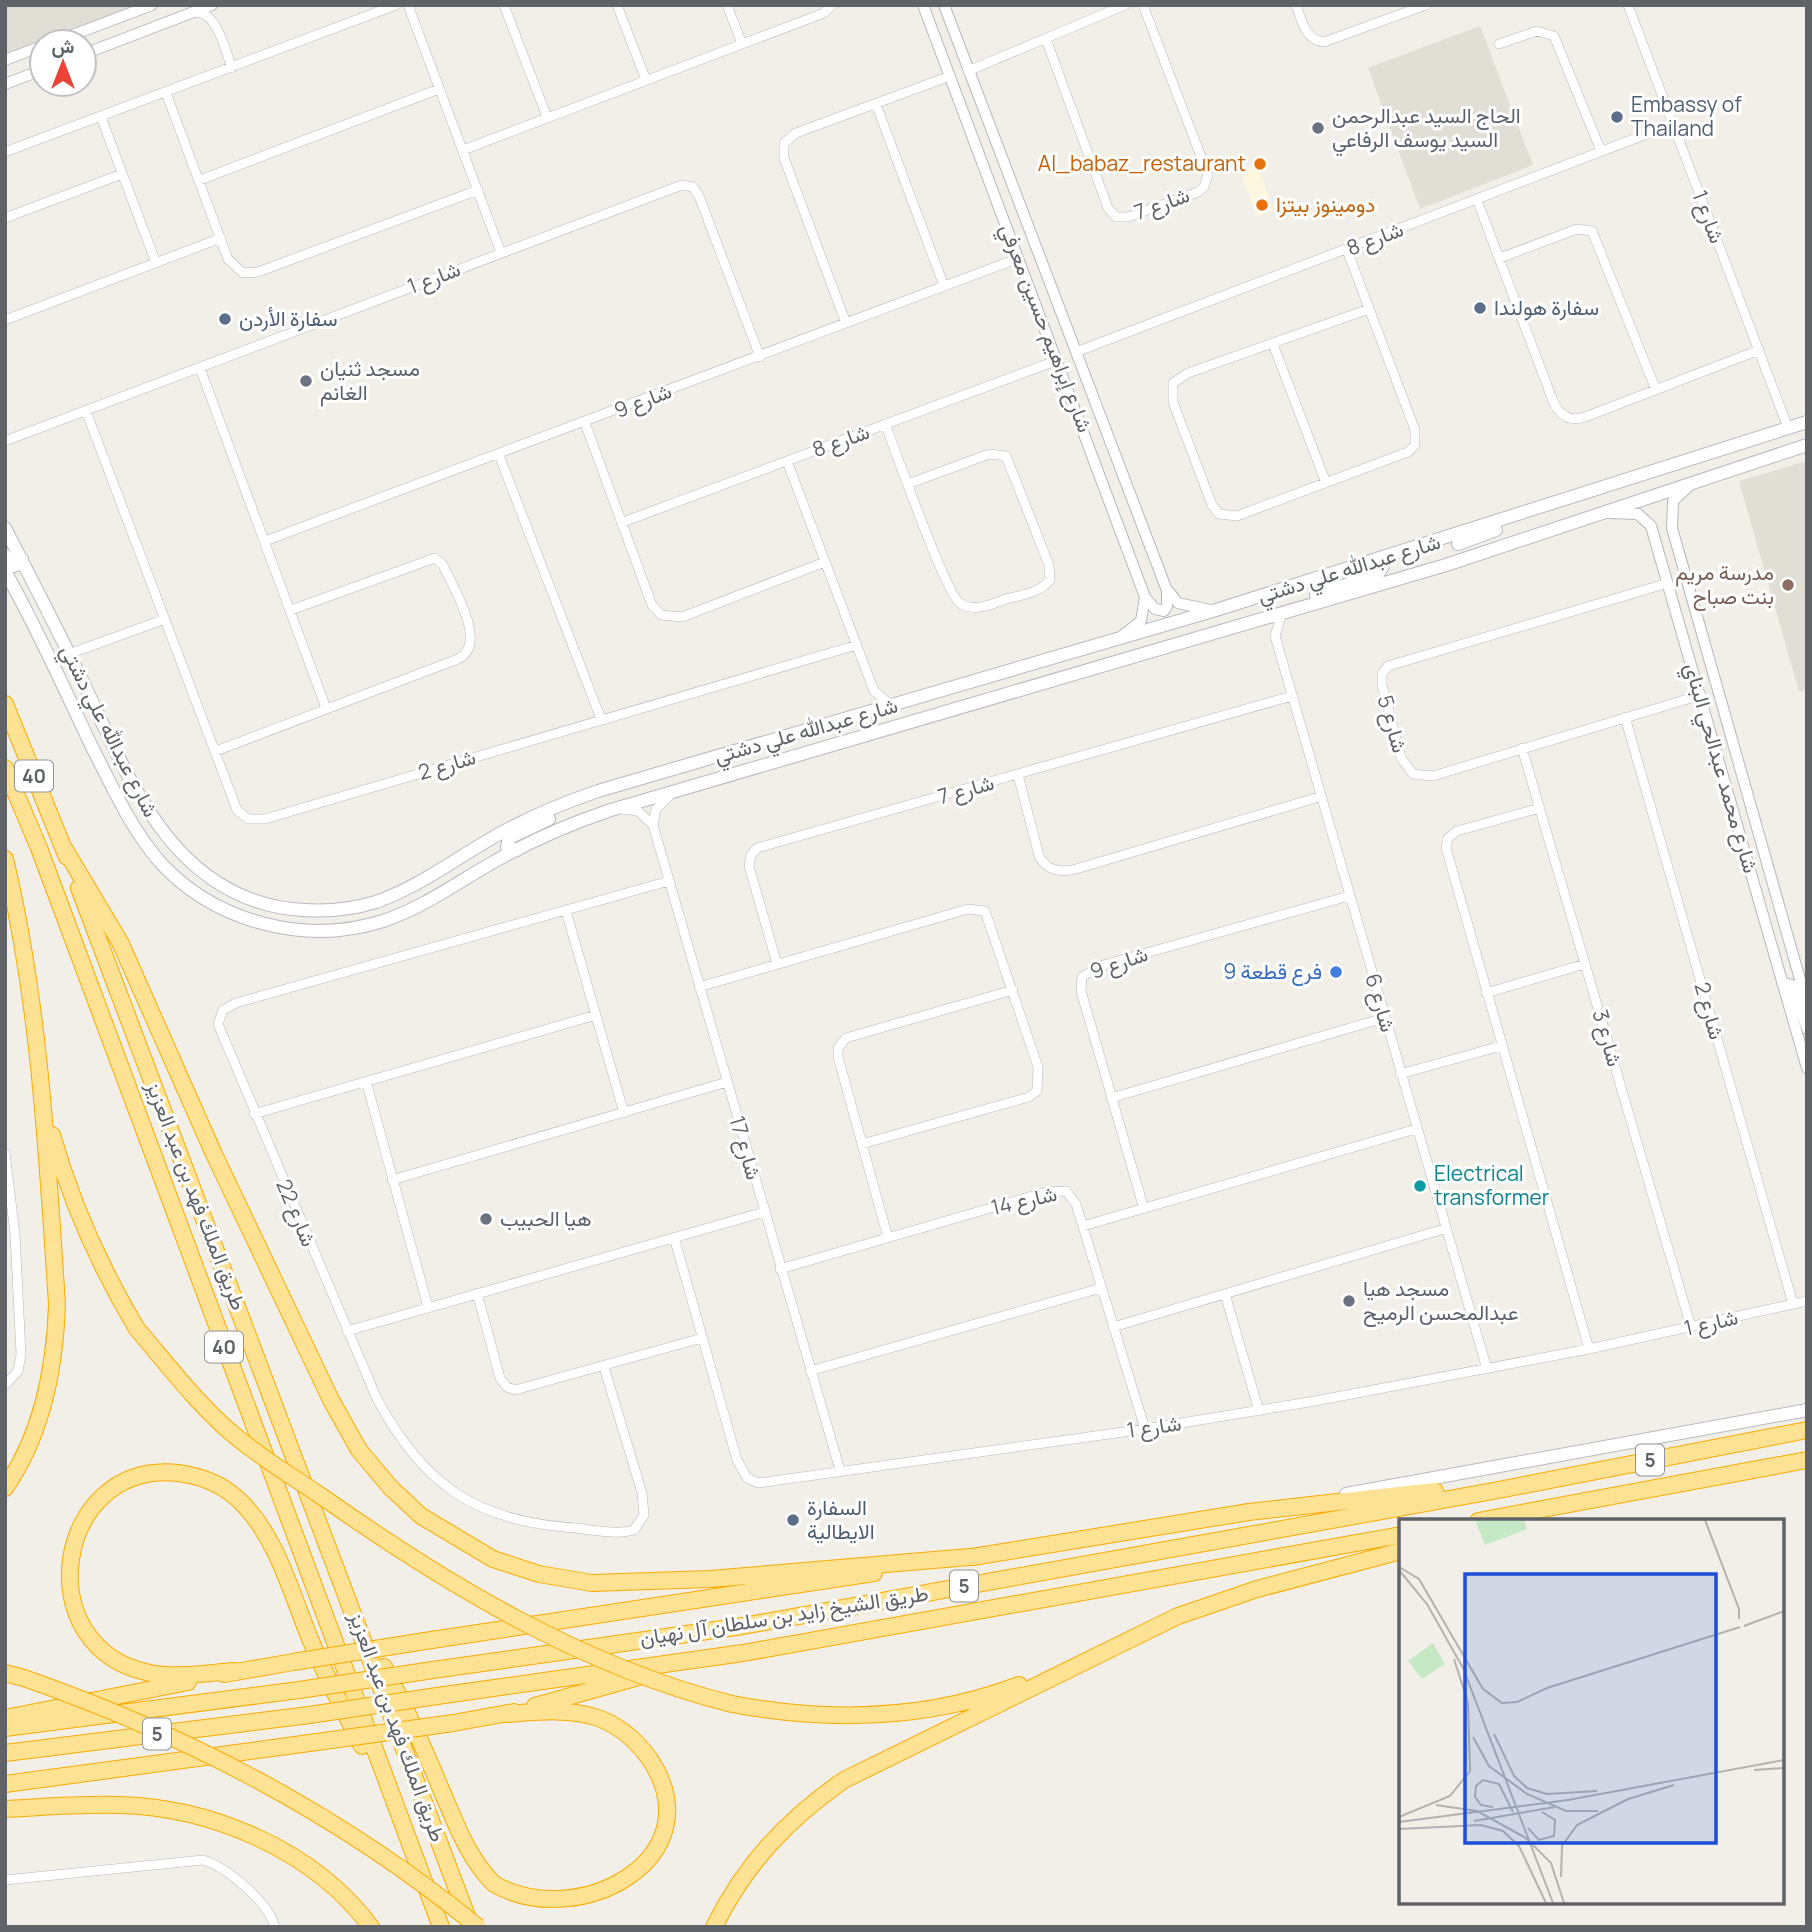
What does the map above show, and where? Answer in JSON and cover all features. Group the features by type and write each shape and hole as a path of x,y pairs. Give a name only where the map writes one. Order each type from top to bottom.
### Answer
{"highway":[{"name":"طريق الملك فهد بن عبد العزيز","path":"5,704 64,848 471,1927"},
{"name":"طريق الملك فهد بن عبد العزيز","path":"5,768 39,848 393,1805 441,1927"},
{"path":"64,848 120,942 213,1152 331,1400 359,1450 390,1487 421,1516 493,1559 539,1574 592,1583 710,1579 981,1556"},
{"path":"5,859 22,928 52,1137 73,1202 104,1273 137,1329 234,1435 452,1584 548,1634 685,1692 777,1713 881,1716 1000,1691 1088,1659"},
{"path":"5,1488 20,1464 39,1415 55,1346 57,1304 41,1074"},
{"name":"طريق الشيخ زايد بن سلطان آل نهيان","path":"5,1728 299,1690 743,1626 1493,1490 1807,1430"},
{"name":"5","path":"1489,1519 1807,1460"},
{"path":"234,1671 179,1675 148,1673 110,1656 88,1634 72,1604 69,1564 81,1523 95,1504 113,1489 145,1475 180,1473 202,1478 222,1488 248,1510 270,1544 332,1687 393,1805"},
{"path":"5,1718 234,1671 1249,1512 1457,1489 1493,1490"},
{"path":"1509,1519 1539,1510"},
{"name":"طريق الشيخ زايد بن سلطان آل نهيان","path":"5,1753 309,1715 743,1653 1399,1535"},
{"path":"714,1927 747,1868 786,1825 844,1780 1088,1659 1219,1600 1399,1552"},
{"path":"355,1615 393,1683 474,1859 496,1886 524,1907 539,1912 571,1914"},
{"path":"5,1784 506,1714 665,1670 743,1653"},
{"path":"5,1673 152,1726 274,1787 390,1859 478,1927"},
{"path":"506,1714 562,1712 596,1717 620,1728 639,1745 654,1766 666,1804 662,1845 649,1870 631,1890 594,1909"},
{"path":"5,1809 120,1805 181,1812 232,1827 275,1846 309,1868 340,1894 371,1927"}],"main road":[{"name":"شارع عبدالله علي دشتي","path":"5,528 120,761 156,825 193,865 239,894 263,903 300,910 356,907 391,896 509,828 580,797 1381,560 1807,422"},
{"name":"شارع عبدالله علي دشتي","path":"5,571 113,789 160,862 189,887 244,918 277,927 322,931 381,921 439,896 517,850 611,810 1413,574 1807,445"},
{"path":"1413,574 1402,573 1399,565 1403,560 1480,538 1507,520"},
{"path":"5,555 12,565 18,565 22,559"},
{"path":"1282,613 1311,596 1378,574 1383,566 1381,560"},
{"path":"49,658 70,683 111,764 117,765 120,761"},
{"path":"517,850 507,847 509,838 566,810 580,797"},
{"path":"1249,1512 1807,1410"}],"street":[{"path":"91,28 152,5"},
{"path":"98,49 215,5"},
{"path":"212,20 215,5"},
{"path":"5,152 397,5"},
{"path":"408,5 501,253"},
{"path":"504,5 547,117"},
{"path":"617,5 646,79"},
{"path":"727,5 741,44"},
{"path":"463,150 824,13 832,5"},
{"name":"شارع إبراهيم حسين معرفي","path":"923,5 1145,597"},
{"name":"شارع إبراهيم حسين معرفي","path":"944,5 1166,588"},
{"path":"968,71 1125,5"},
{"name":"شارع 7","path":"1046,39 1108,208 1116,216 1128,217 1198,192 1204,187 1208,175 1143,5"},
{"path":"1296,5 1307,33 1315,41 1324,42 1426,5"},
{"name":"شارع 1","path":"1628,5 1788,428"},
{"path":"195,12 205,13 212,20 232,68"},
{"path":"1499,44 1538,31 1553,36 1601,151"},
{"path":"7,59 28,51"},
{"path":"5,84 28,75"},
{"path":"846,323 783,150 792,135 950,76"},
{"path":"200,180 439,89"},
{"path":"166,93 231,264 240,272 251,273 478,190"},
{"path":"876,104 944,286"},
{"path":"101,117 156,263"},
{"name":"شارع 8","path":"1076,352 1673,124"},
{"path":"5,218 122,174"},
{"name":"شارع 1","path":"5,441 672,188 690,186 699,196 760,357"},
{"path":"1477,200 1553,401 1561,414 1577,419 1759,350"},
{"path":"1500,258 1577,229 1592,231 1656,390"},
{"path":"5,320 221,238"},
{"path":"1347,250 1415,430 1416,442 1408,452 1326,483 1237,516 1222,515 1212,505 1172,402 1171,387 1177,379 1368,309"},
{"name":"شارع 9","path":"265,541 1019,258"},
{"path":"1273,344 1326,483"},
{"name":"شارع 8","path":"623,522 1058,360"},
{"path":"200,368 326,708"},
{"name":"شارع 2","path":"86,411 237,810 246,819 256,820 857,645"},
{"path":"585,423 652,605 658,612 669,618 682,617 825,562"},
{"path":"885,424 908,484 950,592 958,603 973,608 983,607 1037,590 1050,580 1049,565 1006,456 989,454 908,484"},
{"path":"499,455 601,719"},
{"path":"787,461 874,691 873,703 867,713"},
{"name":"شارع محمد عبدالحي البناي","path":"1697,482 1674,498 1670,517 1807,1004"},
{"name":"شارع محمد عبدالحي البناي","path":"1596,515 1638,514 1649,522 1656,539 1807,1068"},
{"path":"1656,539 1660,533 1668,537 1694,622 1706,647"},
{"path":"216,751 464,656 471,645 470,627 442,562 435,558 291,610"},
{"name":"شارع 5","path":"1668,583 1398,662 1383,671 1382,685 1401,758 1413,774 1433,775 1701,695"},
{"path":"1145,597 1155,609 1164,611 1168,604 1166,588"},
{"path":"1166,588 1171,598 1183,606 1216,610"},
{"path":"1113,640 1138,625 1144,611 1145,597"},
{"path":"1255,621 1275,636 1282,613"},
{"path":"69,654 164,619"},
{"name":"شارع 6","path":"1275,636 1444,1229 1487,1370"},
{"path":"874,691 892,706"},
{"name":"شارع 7","path":"778,964 749,866 754,850 1292,696"},
{"name":"شارع 2","path":"1625,718 1793,1304"},
{"name":"شارع 3","path":"1522,748 1691,1327"},
{"path":"1018,775 1039,856 1046,866 1059,871 1076,869 1320,797"},
{"path":"611,810 638,811 653,825 658,805 677,790"},
{"path":"1539,808 1461,829 1446,842 1447,854 1589,1349"},
{"name":"شارع 17","path":"653,825 840,1470"},
{"path":"1745,853 1760,882 1782,961 1794,962"},
{"name":"شارع 22","path":"604,1367 636,1469 643,1501 642,1520 629,1531 521,1523 492,1514 457,1494 420,1461 397,1433 377,1399 219,1031 219,1017 227,1007 669,881"},
{"name":"شارع 9","path":"1144,1209 1080,988 1083,974 1100,966 1349,896"},
{"path":"699,987 968,909 980,909 989,917 1039,1073 1040,1085 1035,1094 862,1144"},
{"path":"566,911 624,1113"},
{"path":"1486,993 1585,964"},
{"path":"1782,983 1792,985 1807,1029"},
{"path":"888,1238 838,1057 840,1043 850,1037 1013,990"},
{"path":"254,1114 596,1015"},
{"path":"1111,1098 1384,1018"},
{"path":"1400,1074 1501,1046"},
{"path":"366,1081 428,1307"},
{"path":"392,1180 727,1082"},
{"path":"1083,1226 1416,1129"},
{"path":"5,1153 16,1242 21,1353 15,1376 5,1385"},
{"name":"شارع 14","path":"780,1269 1057,1190 1072,1195 1144,1429"},
{"path":"347,1331 764,1212"},
{"path":"1113,1327 1444,1229"},
{"name":"شارع 1","path":"674,1237 737,1460 747,1478 765,1483 1259,1411 1487,1370 1807,1301"},
{"path":"810,1371 1101,1288"},
{"path":"477,1293 498,1374 507,1387 519,1390 702,1338"},
{"path":"1225,1294 1259,1411"},
{"path":"5,1880 203,1860 217,1866 263,1903 275,1927"}],"shaded area":[{"path":"5,5 145,5 86,28 28,28 28,50 5,53"},
{"path":"1480,26 1533,165 1420,209 1368,68"},
{"path":"1257,164 1274,210 1257,217 1240,170"},
{"name":"مدرسة مريم بنت صباح","path":"1807,461 1807,690 1799,692 1739,481"}],"place":[{"name":"Embassy of Thailand","path":"1617,117"},
{"name":"الحاج السيد عبدالرحمن السيد يوسف الرفاعي","path":"1318,128"},
{"name":"Al_babaz_restaurant","path":"1260,164"},
{"name":"دومينوز بيتزا","path":"1262,205"},
{"name":"سفارة هولندا","path":"1480,308"},
{"name":"سفارة الأردن","path":"225,319"},
{"name":"مسجد ثنيان الغانم","path":"306,381"},
{"name":"مدرسة مريم بنت صباح","path":"1788,585"},
{"name":"فرع قطعة 9","path":"1336,972"},
{"name":"Electrical transformer","path":"1420,1186"},
{"name":"هيا الحبيب","path":"486,1219"},
{"name":"مسجد هيا عبدالمحسن الرميح","path":"1349,1301"},
{"name":"السفارة الايطالية","path":"793,1520"}]}
